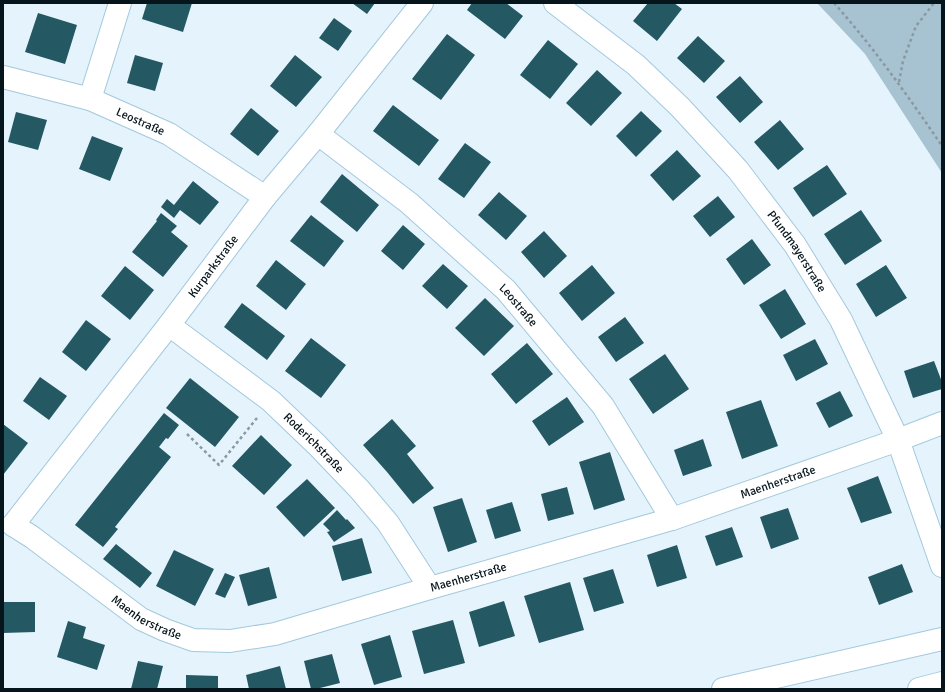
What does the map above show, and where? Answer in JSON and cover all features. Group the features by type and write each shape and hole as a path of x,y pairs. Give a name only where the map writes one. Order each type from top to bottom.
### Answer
{"main road":[{"path":"90,99 120,3"},
{"name":"Kurparkstraße","path":"8,525 169,325 265,197 318,134 422,3"},
{"name":"Pfundmayerstraße","path":"555,3 636,65 680,107 738,170 795,245 841,320 898,440 942,566"},
{"name":"Leostraße","path":"3,78 90,99 169,134 265,197"},
{"name":"Leostraße","path":"318,134 409,203 506,290 603,406 672,519"},
{"name":"Roderichstraße","path":"169,325 271,401 317,446 360,490 388,523 430,588"},
{"name":"Maenherstraße","path":"8,525 32,537 141,619 165,630 193,640 230,641 274,634 672,519 898,440 942,423"},
{"path":"723,689 942,639"},
{"path":"919,689 942,683"}],"path":[{"path":"834,3 898,82 942,146"},
{"path":"898,82 903,60 916,26 934,3"},
{"path":"187,434 219,465 271,401"}],"shaded area":[{"path":"817,3 942,3 942,173 865,54"}],"building":[{"path":"147,3 192,3 183,32 142,19"},
{"path":"352,3 375,3 367,14"},
{"path":"472,3 506,3 523,16 505,39 467,10"},
{"path":"648,3 674,3 682,9 657,41 633,21"},
{"path":"38,13 77,25 65,64 25,52"},
{"path":"334,18 352,31 338,51 319,38"},
{"path":"447,34 475,55 441,100 412,79"},
{"path":"698,36 725,61 704,83 677,58"},
{"path":"548,40 578,64 550,99 520,75"},
{"path":"135,55 163,63 155,91 127,83"},
{"path":"295,55 322,77 296,107 270,86"},
{"path":"597,70 622,93 591,126 566,103"},
{"path":"740,76 763,102 740,123 716,97"},
{"path":"393,105 439,140 419,166 373,131"},
{"path":"251,108 279,131 258,156 230,134"},
{"path":"641,111 662,131 636,157 616,136"},
{"path":"16,112 47,120 38,150 8,142"},
{"path":"780,120 804,149 778,170 754,142"},
{"path":"92,136 123,148 110,181 79,169"},
{"path":"465,143 491,162 464,198 438,179"},
{"path":"677,150 701,176 673,201 650,175"},
{"path":"827,165 847,194 813,217 793,188"},
{"path":"342,174 379,205 357,232 320,202"},
{"path":"193,181 219,202 200,225 180,210 174,218 161,207 167,199 174,205"},
{"path":"499,192 527,216 506,240 478,215"},
{"path":"718,196 735,217 710,237 693,216"},
{"path":"861,210 882,241 845,265 824,234"},
{"path":"161,213 177,226 171,232 188,246 163,277 132,252 157,221 156,220"},
{"path":"311,215 344,241 324,267 290,241"},
{"path":"403,225 425,244 403,270 381,251"},
{"path":"544,231 567,256 544,278 521,252"},
{"path":"752,239 771,265 744,285 726,259"},
{"path":"276,260 306,284 286,310 256,286"},
{"path":"443,264 468,286 447,309 422,286"},
{"path":"592,265 615,293 582,321 559,293"},
{"path":"886,265 907,298 876,317 856,284"},
{"path":"125,266 154,290 130,320 101,296"},
{"path":"785,289 806,324 781,339 759,305"},
{"path":"485,298 514,326 484,356 455,328"},
{"path":"242,303 285,336 267,360 224,327"},
{"path":"625,317 644,343 616,362 598,337"},
{"path":"86,320 111,339 86,371 62,352"},
{"path":"311,338 346,365 321,398 285,371"},
{"path":"815,339 828,364 796,381 783,355"},
{"path":"527,343 553,374 516,404 491,374"},
{"path":"665,354 689,389 653,414 629,379"},
{"path":"934,361 942,382 942,389 913,398 904,371"},
{"path":"40,377 67,396 49,420 23,401"},
{"path":"190,378 239,417 215,447 166,408"},
{"path":"840,391 853,416 829,428 816,403"},
{"path":"567,397 584,422 549,446 532,421"},
{"path":"761,400 778,446 742,459 726,412"},
{"path":"164,413 179,425 168,439 166,438 159,447 171,457 115,527 118,529 103,547 75,525"},
{"path":"392,419 416,446 407,454 434,488 413,504 363,445"},
{"path":"3,424 28,443 3,475"},
{"path":"261,435 292,465 264,495 232,466"},
{"path":"703,439 712,466 683,476 674,450"},
{"path":"610,452 625,500 594,510 579,462"},
{"path":"878,476 892,513 861,523 847,488"},
{"path":"307,479 335,508 304,537 276,507"},
{"path":"567,487 574,514 548,521 541,494"},
{"path":"462,498 477,542 448,552 433,507"},
{"path":"512,502 521,531 495,539 486,510"},
{"path":"788,508 799,539 771,549 760,517"},
{"path":"337,510 355,528 334,542 327,532 330,531 323,524"},
{"path":"732,527 743,557 716,566 705,536"},
{"path":"362,538 372,573 342,581 332,546"},
{"path":"116,544 152,573 140,588 103,559"},
{"path":"677,545 687,578 657,587 647,555"},
{"path":"174,550 214,569 195,606 156,586"},
{"path":"902,564 913,592 879,605 868,577"},
{"path":"269,567 277,598 248,606 239,575"},
{"path":"613,569 624,603 594,612 583,578"},
{"path":"225,573 235,577 225,598 215,594"},
{"path":"570,582 584,630 539,643 524,596"},
{"path":"504,601 515,636 479,647 469,612"},
{"path":"3,602 35,602 35,632 3,633"},
{"path":"453,620 465,663 424,674 412,631"},
{"path":"68,621 86,627 83,638 105,645 97,670 57,657"},
{"path":"390,635 402,677 374,685 361,644"},
{"path":"332,654 340,683 311,689 304,661"},
{"path":"138,661 163,666 157,689 131,689"},
{"path":"280,666 286,689 249,689 246,675"},
{"path":"186,675 218,676 218,689 186,689"}]}
